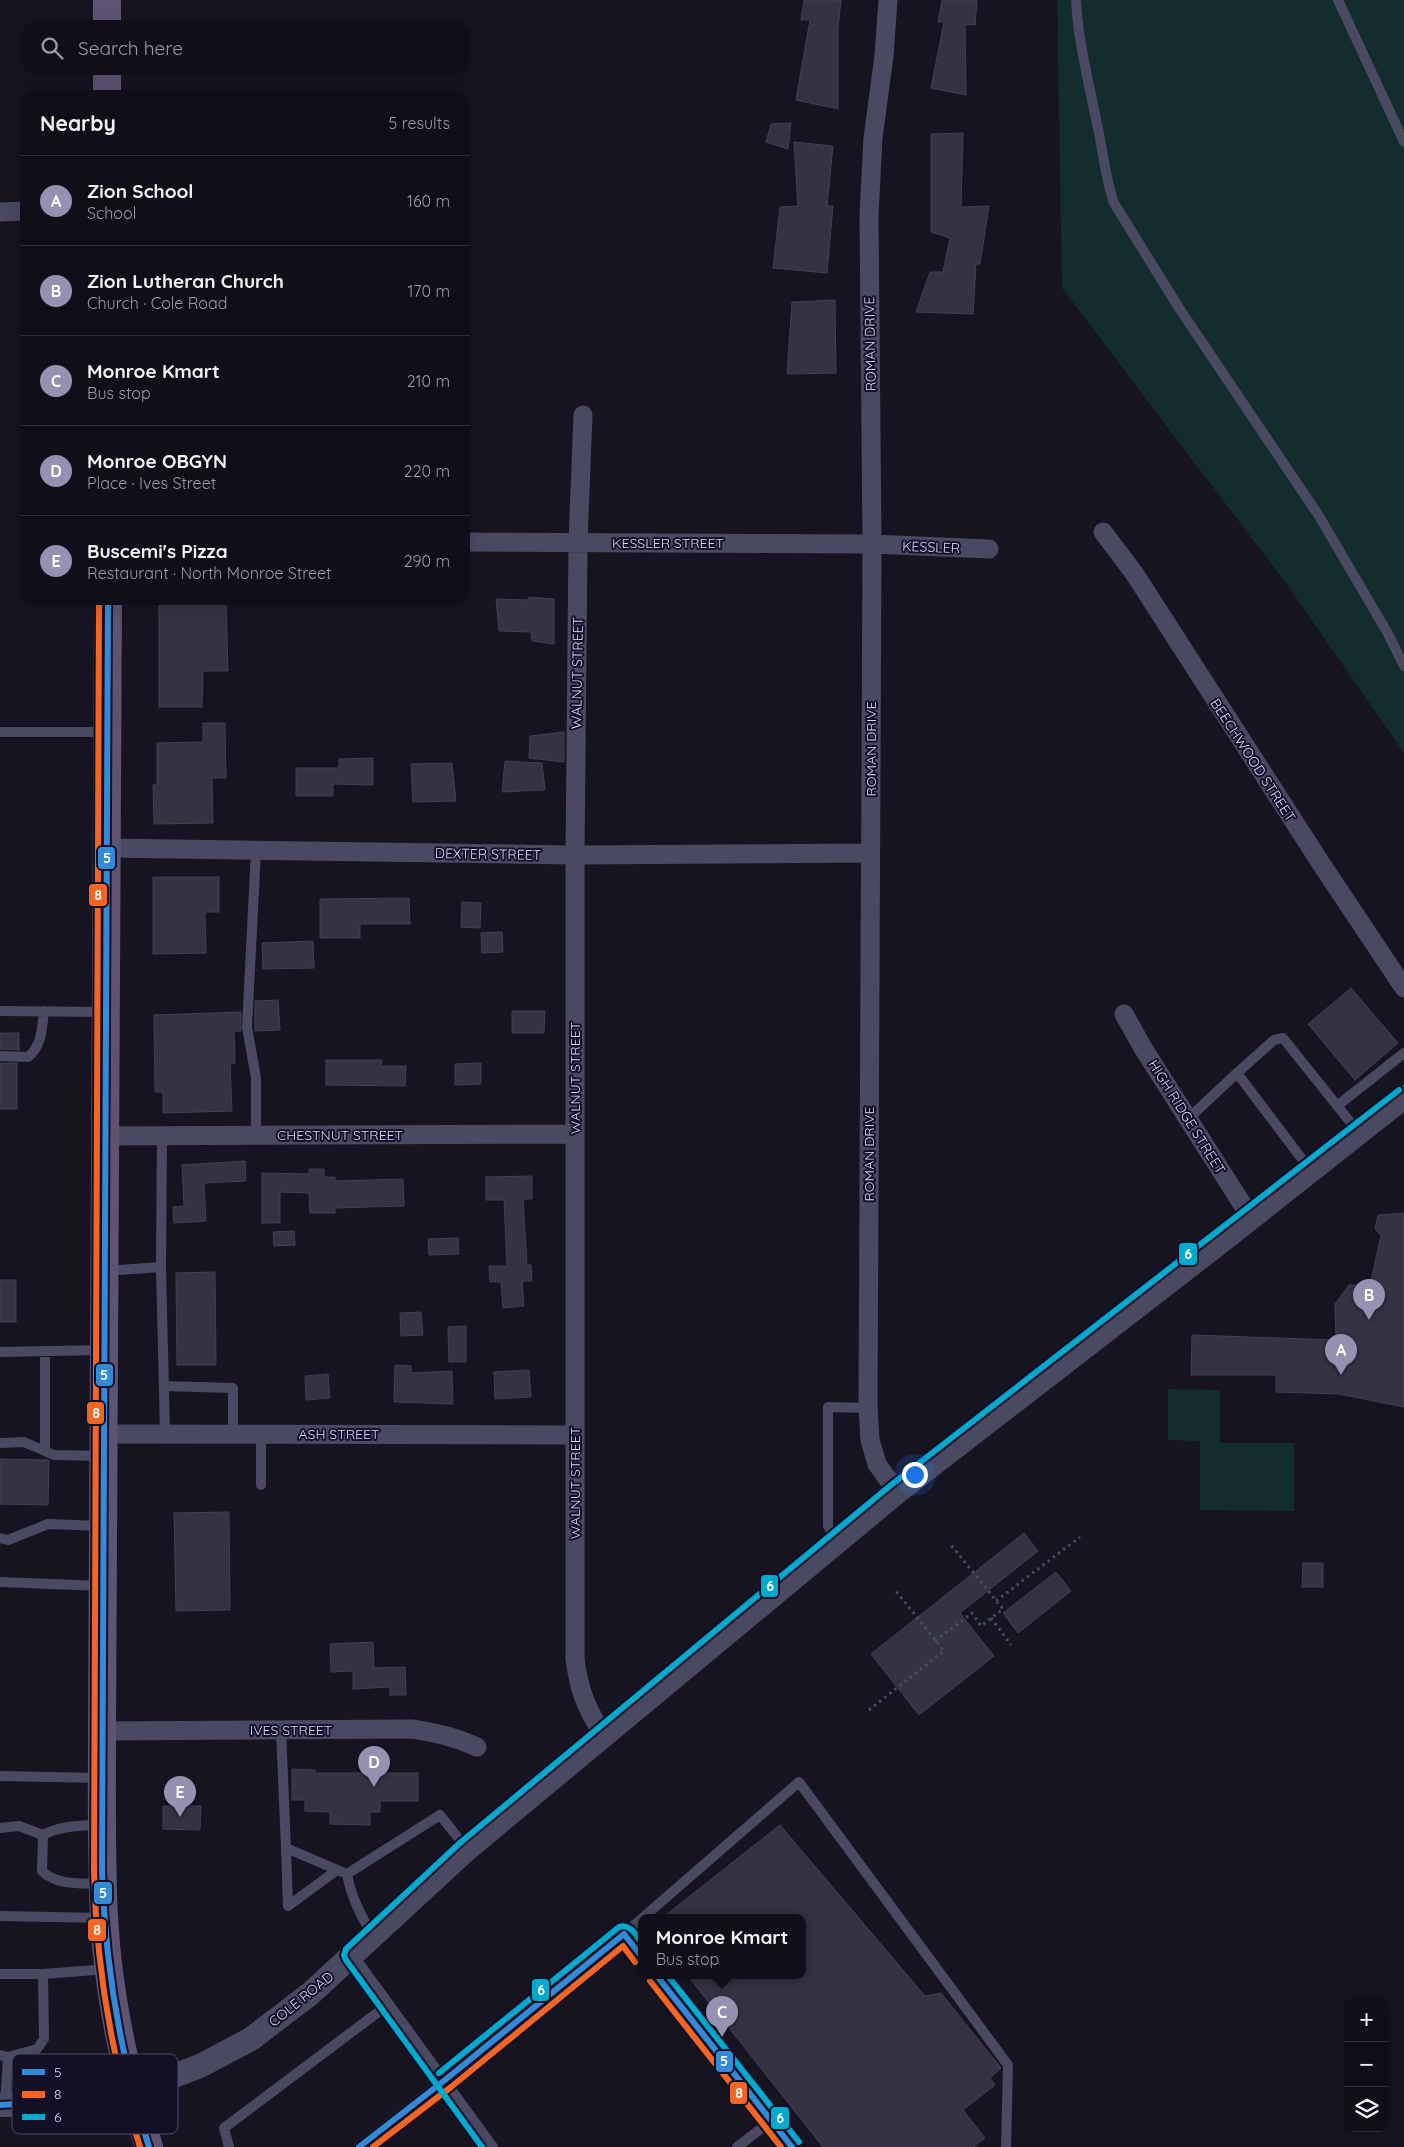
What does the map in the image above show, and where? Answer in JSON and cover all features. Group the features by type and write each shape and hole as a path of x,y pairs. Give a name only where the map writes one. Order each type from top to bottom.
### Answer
{"main road":[{"path":"107,0 107,20"},
{"path":"107,75 107,90"},
{"path":"108,605 102,1778 104,1918 109,1969 123,2054"},
{"path":"145,2134 149,2147"}],"street":[{"name":"ROMAN DRIVE","path":"888,0 884,56 872,138 869,216 872,544 868,1408 870,1440 877,1464 896,1492"},
{"path":"0,212 20,212"},
{"name":"WALNUT STREET","path":"583,415 578,542 575,855 575,1659 579,1686 588,1711 603,1734"},
{"name":"BEECHWOOD STREET","path":"1103,532 1134,573 1322,865 1404,988"},
{"name":"KESSLER STREET","path":"470,542 872,544"},
{"name":"KESSLER","path":"872,544 989,549"},
{"name":"DEXTER STREET","path":"107,848 575,855 870,853"},
{"name":"HIGH RIDGE STREET","path":"1124,1014 1251,1218"},
{"name":"COLE ROAD","path":"178,2074 200,2066 251,2039 310,1994 467,1849 896,1492 1251,1218 1404,1097"},
{"name":"CHESTNUT STREET","path":"105,1136 575,1134"},
{"name":"ASH STREET","path":"103,1445 166,1434 575,1435"},
{"name":"IVES STREET","path":"102,1731 412,1729 434,1731 454,1737 476,1747"}],"lane":[{"path":"1076,0 1077,21 1108,185 1114,203 1179,308 1319,516 1387,632 1404,666"},
{"path":"1338,0 1404,142"},
{"path":"0,732 108,732"},
{"path":"256,851 247,1027 256,1078 256,1135"},
{"path":"0,1011 106,1012"},
{"path":"0,1056 28,1057 34,1052 40,1039 44,1011"},
{"path":"1188,1119 1274,1040 1283,1038 1359,1132"},
{"path":"1337,1106 1404,1053"},
{"path":"1237,1073 1311,1171"},
{"path":"162,1136 161,1267 166,1434"},
{"path":"104,1272 161,1267"},
{"path":"0,1352 104,1350"},
{"path":"45,1351 45,1451"},
{"path":"164,1386 233,1388 233,1434"},
{"path":"838,1541 828,1526 828,1407 868,1408"},
{"path":"261,1434 262,1485"},
{"path":"0,1444 24,1442 54,1455 103,1445"},
{"path":"0,1538 8,1540 48,1524 103,1526"},
{"path":"0,1582 102,1586"},
{"path":"281,1730 288,1906 342,1872 440,1816 467,1849"},
{"path":"0,1776 102,1778"},
{"path":"647,1914 799,1782 1008,2065 1006,2147"},
{"path":"0,1828 19,1826 42,1836 66,1826 103,1825"},
{"path":"42,1836 42,1871 49,1878 60,1881 104,1884"},
{"path":"286,1848 342,1872 357,1909 373,1936"},
{"path":"0,1916 104,1918"},
{"path":"359,2147 445,2080 638,1922"},
{"path":"624,1934 638,1952"},
{"path":"353,1955 492,2147"},
{"path":"0,1974 43,1974 109,1969"},
{"path":"14,2054 38,2049 44,2039 43,1974"},
{"path":"659,1979 792,2147"},
{"path":"229,2147 224,2128 389,2004"},
{"path":"3,2105 4,2056"},
{"path":"737,2147 771,2121"}],"path":[{"path":"996,1601 1080,1537"},
{"path":"935,1641 972,1614 981,1626 1002,1609 951,1545"},
{"path":"869,1710 944,1651 895,1590"},
{"path":"991,1618 1011,1645"}],"green space":[{"path":"1057,0 1404,0 1404,753 1288,586 1062,288"},
{"path":"1168,1389 1220,1390 1220,1443 1294,1443 1294,1511 1200,1510 1200,1441 1168,1440"}],"building":[{"path":"804,0 841,0 838,29 838,109 796,100 810,20 801,20"},
{"path":"942,0 977,0 975,25 965,24 966,95 931,88 944,22 938,22"},
{"path":"791,123 788,149 766,142 771,124"},
{"path":"963,133 961,207 989,206 980,264 976,264 973,314 916,312 930,272 943,272 950,238 931,232 931,134"},
{"path":"794,142 833,146 827,206 833,206 827,273 773,268 780,207 798,206"},
{"path":"835,300 836,373 787,374 792,302"},
{"path":"529,597 554,599 554,644 532,641 531,632 499,631 496,599 529,600"},
{"path":"159,605 226,605 228,671 203,671 202,707 159,707"},
{"path":"203,723 225,723 226,778 212,778 213,823 154,824 153,785 157,785 157,743 203,742"},
{"path":"564,732 564,762 529,758 530,736"},
{"path":"373,758 373,785 333,784 333,796 296,796 296,768 339,768 339,759"},
{"path":"505,761 542,763 545,790 502,792"},
{"path":"452,763 456,801 413,802 411,764"},
{"path":"153,877 219,877 219,912 205,912 206,953 153,954"},
{"path":"409,898 410,924 360,924 360,938 320,938 320,899"},
{"path":"462,902 481,903 480,928 461,927"},
{"path":"502,932 503,952 482,953 481,933"},
{"path":"313,941 314,968 263,969 262,943"},
{"path":"1351,988 1398,1043 1355,1080 1308,1024"},
{"path":"278,1000 280,1030 255,1031 255,1001"},
{"path":"512,1011 545,1011 544,1033 512,1033"},
{"path":"241,1012 241,1031 234,1031 235,1063 230,1063 232,1111 163,1113 163,1092 155,1092 154,1015"},
{"path":"0,1033 19,1033 19,1050 0,1049"},
{"path":"326,1060 382,1060 381,1066 406,1066 405,1086 326,1085"},
{"path":"0,1063 17,1063 17,1109 0,1109"},
{"path":"481,1063 481,1084 455,1085 455,1064"},
{"path":"245,1161 246,1181 204,1183 206,1221 174,1223 173,1207 184,1206 182,1165"},
{"path":"309,1169 324,1169 324,1177 335,1177 335,1181 403,1179 404,1206 335,1208 335,1213 310,1213 309,1193 280,1192 280,1223 262,1223 262,1173 309,1174"},
{"path":"532,1176 532,1199 523,1199 527,1265 531,1265 532,1281 522,1281 524,1306 503,1308 501,1282 490,1282 489,1266 507,1266 504,1200 486,1200 486,1177"},
{"path":"1404,1213 1404,1407 1339,1394 1276,1392 1276,1375 1191,1375 1192,1335 1336,1340 1335,1304 1349,1285 1370,1286 1381,1235 1375,1229 1378,1215"},
{"path":"294,1231 295,1245 274,1246 273,1232"},
{"path":"458,1238 459,1254 429,1255 428,1239"},
{"path":"215,1272 216,1365 177,1365 176,1273"},
{"path":"0,1280 16,1280 16,1322 0,1322"},
{"path":"421,1312 423,1335 401,1336 400,1313"},
{"path":"466,1326 466,1362 449,1362 448,1327"},
{"path":"395,1365 411,1366 411,1373 452,1371 453,1404 394,1402"},
{"path":"529,1370 531,1397 495,1399 494,1372"},
{"path":"328,1374 330,1398 306,1400 305,1376"},
{"path":"0,1459 49,1460 48,1505 0,1504"},
{"path":"229,1512 230,1610 176,1611 174,1513"},
{"path":"1024,1533 1038,1551 960,1613 994,1656 919,1715 871,1654"},
{"path":"1303,1563 1323,1563 1323,1587 1302,1587"},
{"path":"1056,1572 1071,1591 1018,1633 1003,1613"},
{"path":"373,1642 374,1668 405,1667 406,1695 390,1695 390,1687 353,1689 353,1671 331,1672 330,1644"},
{"path":"292,1769 315,1770 315,1773 418,1773 418,1801 380,1801 380,1812 370,1812 370,1825 330,1824 330,1812 305,1811 305,1800 292,1800"},
{"path":"163,1806 201,1806 200,1830 163,1829"},
{"path":"780,1825 925,1996 941,1993 1001,2068 990,2078 995,2085 963,2110 985,2138 973,2147 823,2147 690,1979 806,1979 806,1914 667,1914"}],"transit line":[{"name":"8","path":"99,605 94,1871 95,1906 102,1976 115,2054"},
{"name":"5","path":"108,605 102,1870 111,1976 124,2054"},
{"name":"6","path":"482,2147 346,1960 344,1955 346,1949 461,1842 891,1485 1399,1090"},
{"name":"6","path":"439,2073 619,1927 630,1928 638,1937"},
{"name":"5","path":"359,2147 445,2080 624,1934 638,1952"},
{"name":"8","path":"373,2147 451,2087 623,1946 635,1962"},
{"name":"5","path":"659,1979 792,2147"},
{"name":"6","path":"670,1979 799,2142"},
{"name":"8","path":"650,1981 781,2147"},
{"name":"5","path":"0,2105 12,2104"},
{"name":"8","path":"136,2134 140,2147"},
{"name":"5","path":"145,2134 149,2147"}],"place":[{"name":"Zion Lutheran Church","path":"1369,1320"},
{"name":"Zion School","path":"1341,1375"},
{"name":"Monroe OBGYN","path":"374,1787"},
{"name":"Buscemi's Pizza","path":"180,1817"},
{"name":"Monroe Kmart","path":"722,2037"}]}
